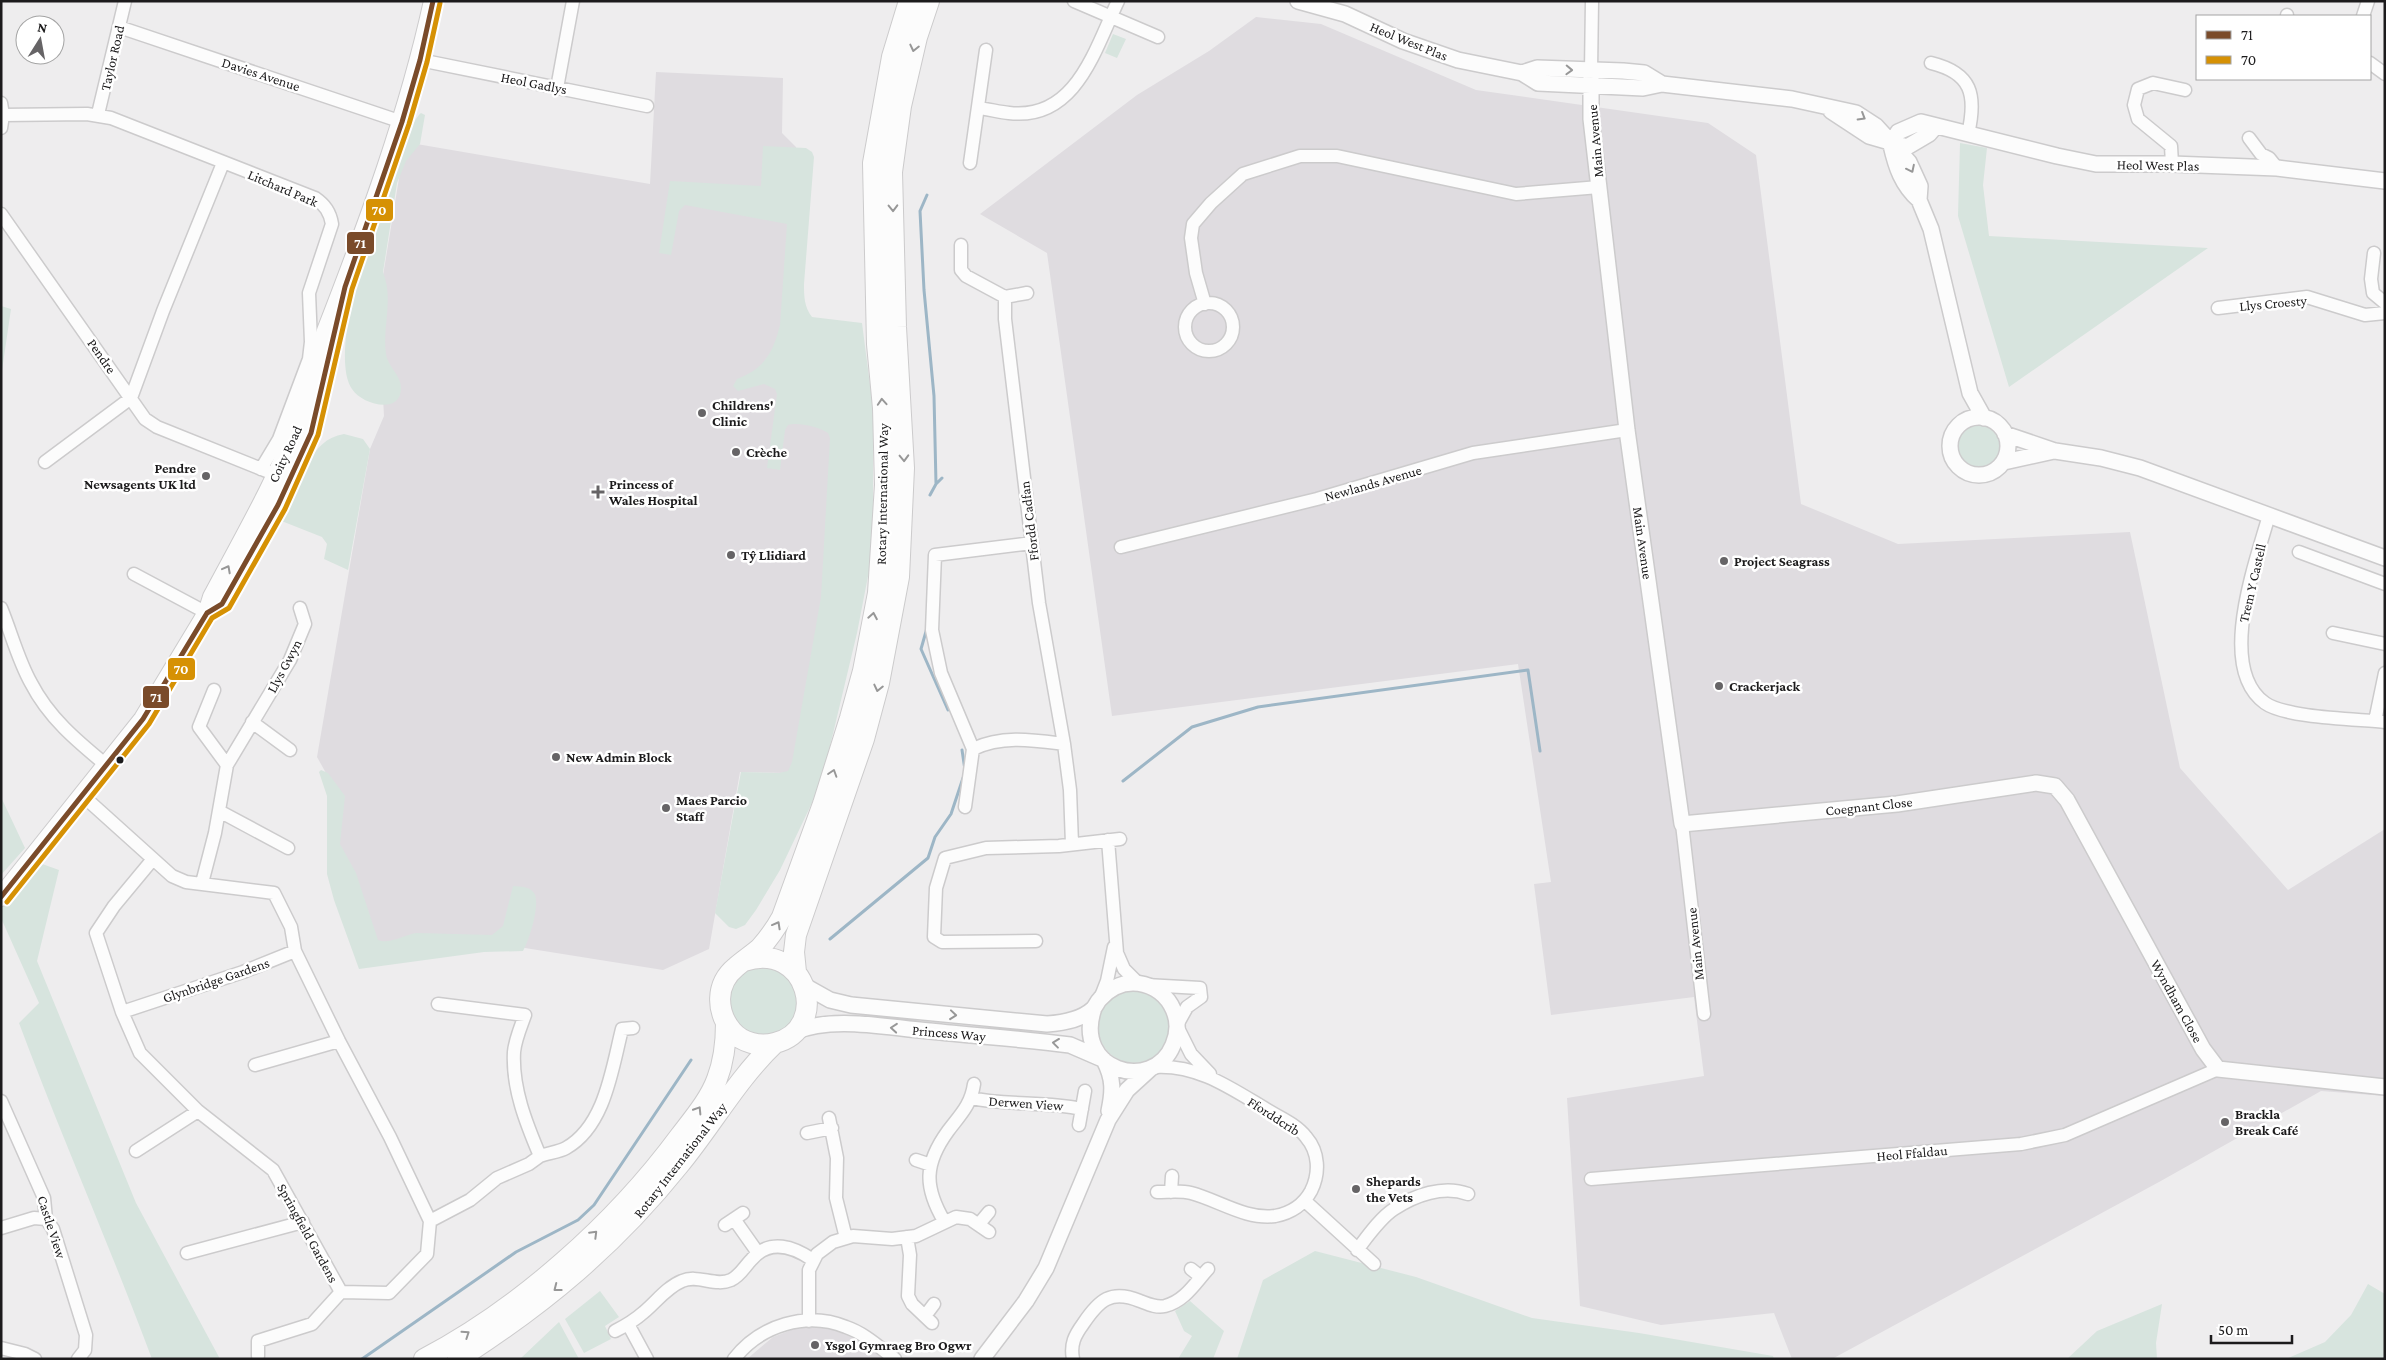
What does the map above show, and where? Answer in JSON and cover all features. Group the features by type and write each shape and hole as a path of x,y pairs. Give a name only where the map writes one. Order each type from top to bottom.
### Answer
{"main road":[{"name":"Coity Road","path":"1,897 143,719 207,613 222,604 278,505 276,474 307,442 316,416 345,287 402,122 420,60 433,1"},
{"name":"Rotary International Way","path":"744,961 760,948 776,928 823,804 857,694 878,593 885,485 883,408 877,344 873,162 892,57 909,1"},
{"name":"Rotary International Way","path":"800,979 794,952 796,936 864,739 879,684 899,577 904,468 896,327 892,172 901,106 916,37 929,1"},
{"path":"766,957 777,959 800,979 807,998 802,1022 794,1032 775,1043 761,1045 747,1041 735,1034 726,1023 720,1008 722,985 728,975 744,961 766,957"},
{"name":"Rotary International Way","path":"424,1359 444,1348 525,1293 590,1239 630,1198 674,1146 717,1081 726,1045 726,1023"},
{"name":"Rotary International Way","path":"458,1359 499,1332 584,1266 633,1219 680,1164 758,1060 775,1043"}],"street":[{"name":"Taylor Road","path":"98,114 125,1"},
{"path":"557,88 573,1"},
{"path":"1074,1 1158,37"},
{"path":"978,108 1018,113 1042,109 1056,103 1070,92 1083,76 1118,1"},
{"name":"Heol West Plas","path":"1298,1 1345,14 1403,41 1458,60 1522,73 1538,82 1643,88 1662,84 1792,99 1856,113 1876,126 1891,144 1907,147 1930,134 1935,127 2096,164 2172,164 2277,168 2385,181"},
{"path":"1591,70 1592,1"},
{"path":"2363,15 2368,1"},
{"name":"Davies Avenue","path":"119,27 402,122"},
{"path":"970,163 986,50"},
{"name":"Heol Gadlys","path":"420,60 647,106"},
{"path":"1931,63 1948,68 1959,74 1967,86 1973,102 1968,134"},
{"path":"2371,63 2385,74"},
{"name":"Heol West Plas","path":"1522,73 1537,68 1644,73 1662,84"},
{"name":"Main Avenue","path":"1591,70 1591,119 1627,430 1682,824 1704,1014"},
{"path":"2172,164 2171,146 2138,119 2134,106 2138,89 2153,83 2185,90"},
{"path":"1,128 2,109"},
{"name":"Litchard Park","path":"2,109 98,114 315,198 323,204 330,214 332,224 310,293 311,342 309,359 279,439 276,474"},
{"path":"2249,138 2261,154 2269,158 2277,168"},
{"path":"1891,144 1896,168 1909,191 1919,200 1931,229 1970,393 1984,418"},
{"path":"1204,304 1196,274 1191,238 1193,224 1211,203 1243,174 1300,156 1337,156 1516,194 1599,187"},
{"path":"45,462 131,398 163,311 223,163"},
{"name":"Pendre","path":"1,214 145,419 157,427 276,474"},
{"path":"961,245 961,270 966,276 1005,298 1027,294"},
{"path":"2374,253 2371,279 2373,293 2385,303"},
{"name":"Llys Croesty","path":"2218,308 2307,297 2365,315 2382,315 2385,313"},
{"name":"Ffordd Cadfan","path":"1005,298 1005,319 1039,603 1064,744 1070,790 1072,844"},
{"path":"1962,424 1970,393"},
{"path":"2004,462 2008,444 2006,434 2000,427 1984,418 1974,418 1962,424 1953,435 1950,444 1955,462 1961,469 1979,475 1989,474 2004,462 2055,451"},
{"name":"Newlands Avenue","path":"1121,547 1317,499 1473,453 1627,430"},
{"path":"2006,434 2055,451 2101,458 2140,468 2385,558"},
{"name":"Trem Y Castell","path":"2269,515 2242,614 2241,647 2247,683 2265,703 2294,712 2380,722"},
{"path":"965,807 973,750 941,673 932,630 935,555 1032,543"},
{"path":"2299,552 2385,584"},
{"path":"134,574 207,613"},
{"path":"1,608 30,682 46,708 66,731 106,765"},
{"name":"Llys Gwyn","path":"202,883 219,811 227,765 290,660 305,624 300,608"},
{"path":"2333,633 2385,644"},
{"path":"2380,722 2385,673"},
{"path":"214,690 199,726 227,765"},
{"path":"252,722 290,750"},
{"path":"973,750 986,743 1025,738 1064,744"},
{"name":"Coegnant Close","path":"1682,824 1897,804 2036,783 2055,786"},
{"name":"Wyndham Close","path":"2055,786 2067,800 2203,1048 2218,1069"},
{"path":"82,795 172,876 186,882 274,893 292,927 295,951 339,1041 390,1137 430,1221 470,1200 498,1178 529,1164 540,1156 566,1148 588,1130 605,1093 622,1029 633,1028"},
{"path":"219,811 288,848"},
{"path":"1036,941 942,942 934,936 936,888 945,858 986,848 1072,844 1114,839 1115,944 1107,981 1089,1023 1090,1036 1111,1074 1113,1086 1108,1120"},
{"path":"122,1012 96,933 114,906 153,859"},
{"path":"982,1359 1026,1301 1046,1268 1108,1120 1127,1090 1171,1051 1176,1038 1175,1012 1168,1000 1158,991 1142,984 1120,962 1115,944"},
{"name":"Glynbridge Gardens","path":"122,1012 243,972 295,951"},
{"name":"Princess Way","path":"800,979 830,1000 851,1005 1047,1024 1070,1020 1097,1004 1119,985 1142,984"},
{"path":"1142,984 1200,988 1201,996 1187,1007 1177,1025"},
{"path":"438,1004 525,1015 514,1051 516,1078 521,1108 540,1156"},
{"name":"Springfield Gardens","path":"122,1012 140,1053 198,1111 273,1170 341,1292 389,1293 427,1254 430,1221"},
{"name":"Princess Way","path":"794,1032 805,1027 825,1024 870,1026 1070,1045 1124,1070 1137,1072 1152,1067"},
{"name":"Fforddcrib","path":"1177,1025 1195,1059 1216,1079 1306,1136 1315,1151 1317,1168 1313,1186 1304,1201"},
{"path":"255,1065 339,1041"},
{"name":"Fforddcrib","path":"1152,1067 1188,1069 1216,1079"},
{"path":"2218,1069 2385,1087"},
{"name":"Heol Ffaldau","path":"1591,1179 2021,1144 2044,1140 2065,1135 2218,1069"},
{"name":"Derwen View","path":"944,1221 931,1197 929,1182 931,1165 943,1138 965,1110 971,1098 974,1084"},
{"name":"Derwen View","path":"1079,1125 1085,1091"},
{"name":"Derwen View","path":"971,1098 999,1103 1051,1104 1082,1109"},
{"name":"Castle View","path":"1,1101 44,1198 46,1219 53,1229 86,1335 85,1350 81,1358"},
{"path":"136,1151 198,1111"},
{"path":"807,1133 830,1123 837,1158 836,1198 846,1238"},
{"path":"916,1160 931,1165"},
{"path":"1172,1176 1172,1192"},
{"path":"1357,1250 1393,1210 1423,1195 1446,1189 1468,1194"},
{"path":"1157,1192 1192,1194 1259,1216 1284,1214 1304,1201 1374,1264"},
{"path":"808,1320 807,1281 813,1260 828,1245 846,1238 862,1236 892,1239 907,1238 923,1233 944,1221 960,1217 984,1228 988,1212"},
{"path":"1,1228 34,1218 46,1219"},
{"path":"734,1219 758,1253"},
{"path":"187,1253 303,1222"},
{"path":"907,1238 910,1255 908,1296 912,1304 929,1319 934,1304"},
{"path":"615,1331 628,1324 678,1283 691,1279 720,1282 732,1279 741,1273 758,1253 771,1248 782,1246 793,1249 813,1260"},
{"path":"1073,1359 1072,1346 1075,1336 1100,1302 1121,1296 1155,1306 1167,1306 1183,1298 1200,1272"},
{"path":"258,1356 258,1341 312,1324 341,1292"},
{"path":"734,1359 749,1343 765,1332 782,1325 808,1320 845,1326 866,1337 894,1359"},
{"path":"628,1324 647,1359"},
{"path":"972,1359 991,1345"},
{"path":"1,1348 25,1354 35,1359"}],"shaded area":[{"path":"1256,17 1321,24 1476,90 1708,123 1756,155 1801,504 1898,544 2130,532 2180,768 2288,890 2385,829 2385,1096 2321,1091 2159,1182 1832,1359 1792,1359 1774,1313 1661,1325 1580,1306 1567,1098 1704,1076 1694,997 1551,1015 1534,884 1551,882 1518,664 1112,716 1047,253 980,214 1137,95 1209,51"},
{"path":"1113,34 1126,39 1117,58 1105,53"},
{"name":"Princess of Wales Hospital","path":"656,72 783,78 782,133 796,147 800,304 838,441 820,665 800,764 786,773 740,772 709,949 663,970 525,948 495,935 373,949 335,852 340,798 317,757 370,449 384,416 378,306 405,142 650,184"},
{"path":"421,113 425,115 420,144 406,161 397,183 383,272 388,293 385,333 386,354 399,379 401,388 395,402 380,405 357,395 348,382 345,362 347,329 354,295 381,206 403,146 413,124"},
{"path":"1960,143 1987,148 1983,185 1989,236 2208,248 2009,387 1958,216"},
{"path":"763,146 806,148 812,152 814,157 804,284 805,301 809,313 812,317 862,323 873,408 873,530 869,571 857,633 821,784 780,870 745,925 736,929 729,927 715,913 741,772 779,773 788,771 792,762 821,597 830,438 828,433 814,427 797,424 788,425 785,430 780,470 767,468 777,394 775,389 764,384 738,391 733,386 737,379 761,365 770,352 777,335 780,325 787,224 685,205 679,211 671,255 659,253 670,181 761,186"},
{"path":"1,306 11,309 1,377"},
{"path":"1983,423 1995,429 2000,436 2000,454 1995,461 1988,466 1975,467 1967,464 1960,457 1957,441 1960,433 1967,426"},
{"path":"344,434 363,439 370,449 348,570 324,559 327,544 322,537 279,520 287,509 305,469 320,446 331,438"},
{"path":"321,770 328,773 345,796 340,844 356,873 378,940 387,941 417,933 492,935 503,926 513,886 530,889 536,898 533,922 523,951 484,952 359,969 334,900 327,874 327,796 319,772"},
{"path":"1,797 25,848 1,875"},
{"path":"31,860 59,870 37,961 136,1203 220,1359 152,1359 19,1023 39,1003 1,918 1,897"},
{"path":"756,964 790,976 800,1003 792,1023 773,1036 750,1034 732,1019 728,1012 731,982"},
{"path":"1134,991 1154,997 1164,1007 1170,1027 1164,1047 1154,1057 1134,1063 1114,1057 1104,1047 1098,1027 1104,1007 1114,997"},
{"path":"1315,1251 1416,1277 1532,1318 1639,1333 1773,1356 1774,1359 1237,1359 1263,1280"},
{"path":"2368,1284 2385,1294 2385,1359 2286,1359 2325,1342 2351,1315"},
{"path":"600,1291 619,1317 605,1326 611,1339 584,1353 565,1319"},
{"path":"1190,1301 1224,1331 1213,1359 1178,1359 1192,1336 1184,1331 1175,1311"},
{"path":"2162,1304 2156,1343 2157,1359 2067,1359 2097,1331"},
{"path":"559,1322 579,1359 520,1359"},
{"name":"Ysgol Gymraeg Bro Ogwr","path":"827,1327 843,1332 858,1339 886,1359 747,1359 773,1337 794,1329"}],"waterway":[{"path":"927,195 920,211 924,290 934,396 936,484"},
{"path":"930,495 942,478"},
{"path":"927,628 921,649 948,710"},
{"path":"1123,781 1192,727 1258,707 1528,670 1540,751"},
{"path":"962,750 965,770"},
{"path":"830,939 928,858 935,837 951,814 963,778"},
{"path":"362,1359 516,1252 578,1220 594,1205 691,1060"}],"transit line":[{"name":"71","path":"1,897 143,719 207,613 222,604 278,505 311,433 345,287 402,122 420,60 433,1"},
{"name":"70","path":"7,902 149,724 212,618 229,608 285,509 318,435 352,289 409,124 427,62 440,3"}],"place":[{"name":"Childrens' Clinic","path":"702,413"},
{"name":"Crèche","path":"736,452"},
{"name":"Pendre Newsagents UK ltd","path":"206,476"},
{"name":"Princess of Wales Hospital","path":"598,492"},
{"name":"Tŷ Llidiard","path":"731,555"},
{"name":"Project Seagrass","path":"1724,561"},
{"name":"Crackerjack","path":"1719,686"},
{"name":"New Admin Block","path":"556,757"},
{"name":"Maes Parcio Staff","path":"666,808"},
{"name":"Brackla Break Café","path":"2225,1122"},
{"name":"Shepards the Vets","path":"1356,1189"},
{"name":"Ysgol Gymraeg Bro Ogwr","path":"815,1345"}]}
